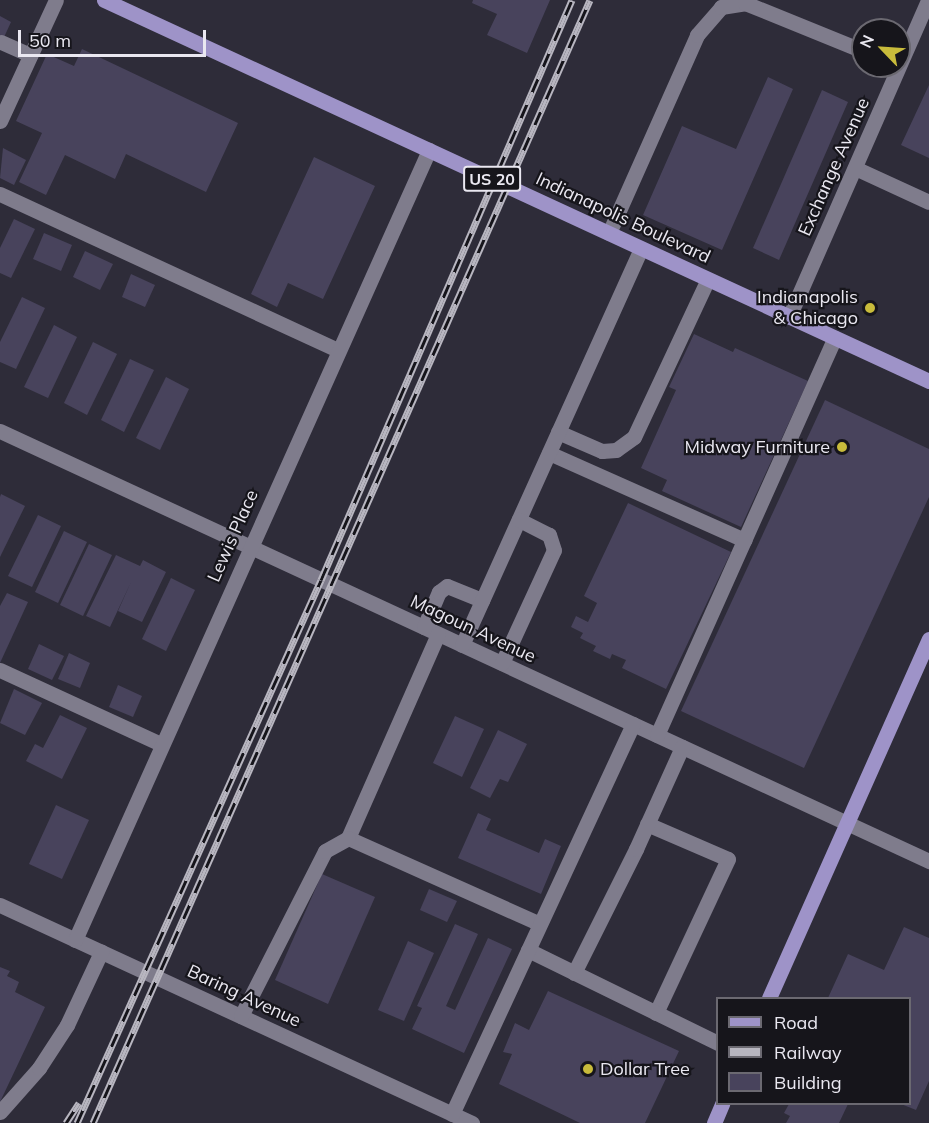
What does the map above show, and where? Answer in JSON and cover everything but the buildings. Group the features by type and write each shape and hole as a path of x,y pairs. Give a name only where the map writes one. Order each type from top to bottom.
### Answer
{"main road":[{"name":"Indianapolis Boulevard","path":"104,0 929,381"},
{"path":"770,997 929,639"},
{"path":"714,1123 722,1105"}],"street":[{"path":"0,121 56,0"},
{"name":"Exchange Avenue","path":"911,39 928,0"},
{"path":"609,233 697,35 722,7 745,3 851,46"},
{"path":"1,42 30,55"},
{"name":"Exchange Avenue","path":"789,317 894,78"},
{"name":"Lewis Place","path":"75,940 249,547 429,150"},
{"path":"855,168 929,202"},
{"path":"0,194 338,350"},
{"path":"462,645 641,248"},
{"path":"558,432 602,451 616,450 634,437 708,279"},
{"path":"657,735 836,338"},
{"name":"Magoun Avenue","path":"0,431 929,861"},
{"path":"549,453 744,540"},
{"path":"502,663 554,550 549,535 519,520"},
{"path":"241,1016 325,850 348,838 431,631 440,592 447,586 482,600"},
{"path":"0,670 161,744"},
{"path":"452,1114 633,724"},
{"path":"574,973 682,747"},
{"path":"647,824 728,859 656,1013"},
{"path":"348,838 540,924"},
{"name":"Baring Avenue","path":"0,905 472,1123"},
{"path":"528,950 716,1042"},
{"path":"0,1112 39,1068 61,1034 101,952"}],"railway":[{"path":"77,1123 321,580 572,0"},
{"path":"93,1123 590,0"},
{"path":"66,1123 79,1103"}],"place":[{"name":"Indianapolis & Chicago","path":"870,308"},
{"name":"Midway Furniture","path":"842,447"},
{"name":"Dollar Tree","path":"588,1069"}]}
